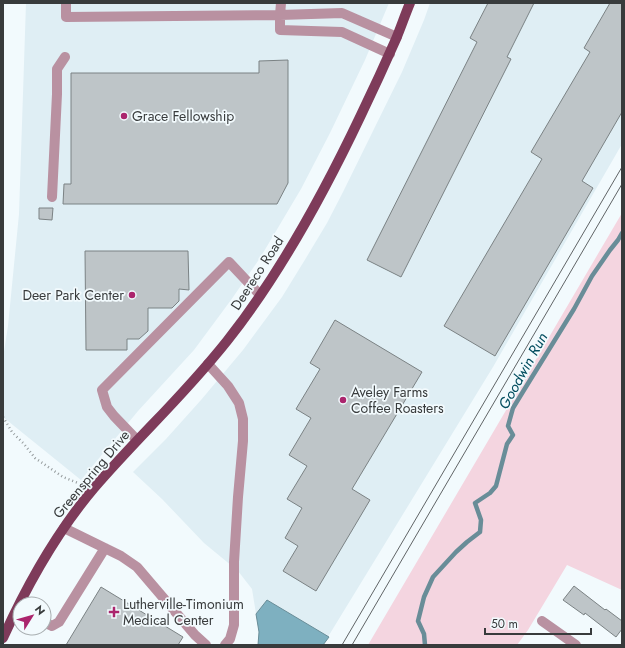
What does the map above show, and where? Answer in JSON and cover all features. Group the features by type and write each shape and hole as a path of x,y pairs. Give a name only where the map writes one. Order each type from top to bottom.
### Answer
{"main road":[{"name":"Deereco Road","path":"208,364 260,295 319,198 390,54 410,3"},
{"name":"Greenspring Drive","path":"25,596 39,567 64,528 93,489 117,461 208,364"},
{"name":"Greenspring Drive","path":"3,638 12,621"}],"street":[{"path":"66,3 66,17 342,13 397,37"},
{"path":"281,3 280,30 342,32 390,54"},
{"path":"52,197 57,69 65,57"},
{"path":"137,440 107,407 102,390 229,262 260,295"},
{"path":"208,364 228,386 239,403 243,419 243,441 234,562 234,625 230,639 225,645"},
{"path":"64,528 121,556 137,567 195,635 206,645"},
{"path":"52,626 59,622 105,548"},
{"path":"542,621 576,645"}],"path":[{"path":"3,416 12,432 35,458 63,477 93,489"}],"shaded area":[{"path":"26,3 389,3 365,60 330,133 301,189 260,258 194,350 138,411 81,480 3,417 3,358 8,326 19,214"},
{"path":"430,3 622,3 622,144 493,367 323,645 258,645 259,632 252,589 238,571 204,543 162,499 133,472 166,439 201,400 243,350 282,297 327,223 343,192 402,72"},
{"path":"622,213 622,590 567,565 528,630 517,645 368,645"}],"water":[{"path":"267,600 329,637 323,645 258,645 259,632 256,614"}],"building":[{"path":"488,3 534,3 507,57 511,59 401,277 367,260 477,42 470,38"},
{"path":"610,3 622,3 622,112 582,181 593,188 495,356 444,326 542,159 531,152 590,52 584,48"},
{"path":"288,60 288,183 277,204 63,204 64,184 71,184 71,73 259,73 259,61"},
{"path":"39,208 53,208 52,220 39,219"},
{"name":"Deer Park Center","path":"85,251 188,251 189,290 179,289 179,301 172,308 148,308 148,331 139,339 127,339 127,350 86,350"},
{"path":"335,320 422,372 352,489 370,500 316,591 283,571 298,546 285,538 302,508 287,499 307,466 289,455 311,418 296,409 320,369 310,363"},
{"path":"574,586 622,621 622,629 616,637 585,613 584,615 563,600"},
{"name":"Lutherville-Timonium Medical Center","path":"101,587 183,637 178,645 66,645"}],"waterway":[{"name":"Goodwin Run","path":"425,645 424,634 418,621 424,597 433,577 456,552 480,532 481,520 475,503 490,493 496,486 507,444 513,435 508,426 513,408 574,309 592,276 622,233"}],"tram line":[{"path":"342,645 622,167"},
{"path":"352,645 622,184"}],"place":[{"name":"Grace Fellowship","path":"124,116"},
{"name":"Deer Park Center","path":"132,295"},
{"name":"Aveley Farms Coffee Roasters","path":"343,400"},
{"name":"Lutherville-Timonium Medical Center","path":"114,612"}]}
